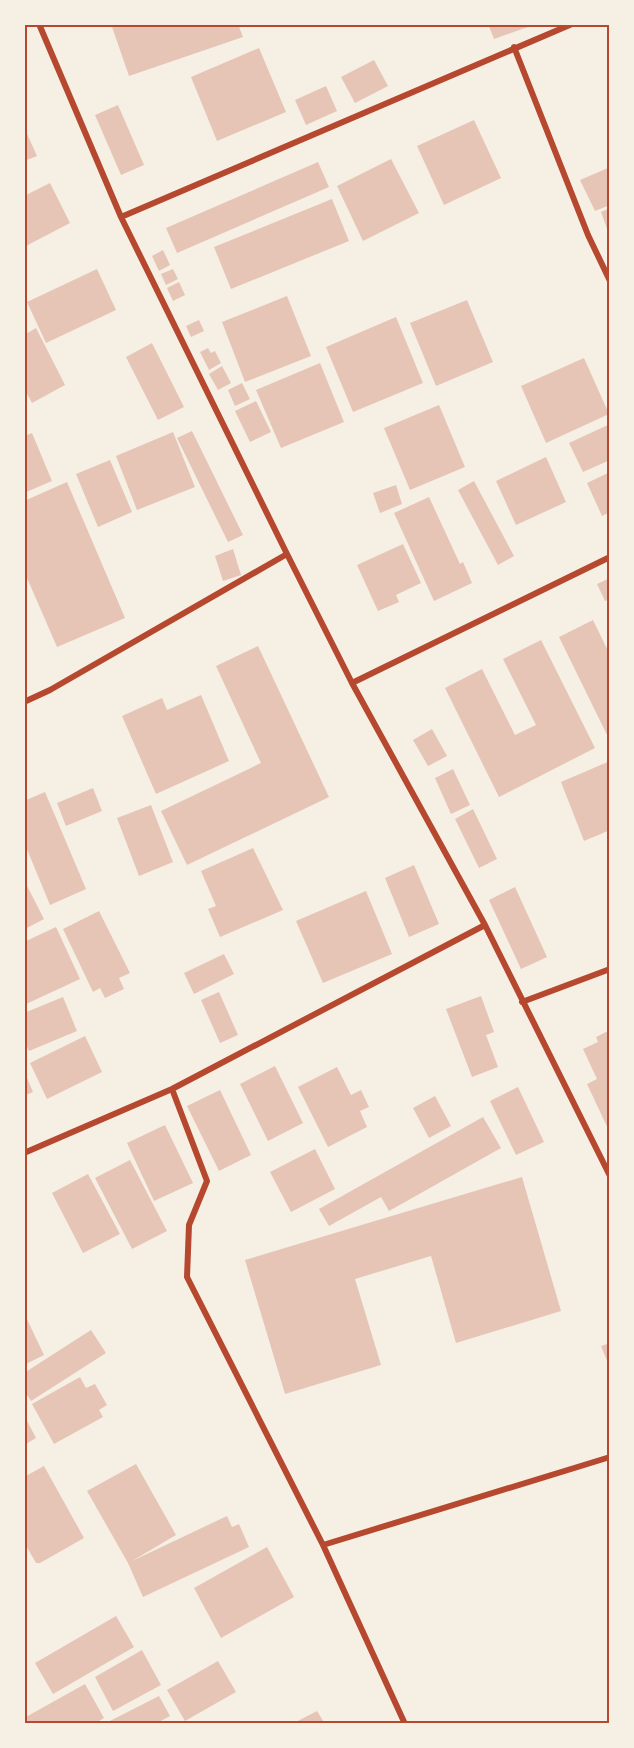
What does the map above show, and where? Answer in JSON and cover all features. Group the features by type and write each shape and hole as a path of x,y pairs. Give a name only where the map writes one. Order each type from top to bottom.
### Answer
{"street":[{"path":"39,24 121,217 287,554 352,683 485,926 610,1176"},
{"path":"121,217 514,46 572,24"},
{"path":"514,46 588,235 610,280"},
{"path":"24,702 50,690 287,554"},
{"path":"352,683 610,557"},
{"path":"24,1153 172,1089 485,926"},
{"path":"522,1002 610,969"},
{"path":"172,1089 207,1181 189,1225 187,1277 323,1545 405,1724"},
{"path":"323,1545 610,1457"}],"building":[{"path":"111,24 238,24 243,37 129,76"},
{"path":"488,24 527,24 528,27 494,39"},
{"path":"259,48 286,112 217,141 191,77"},
{"path":"374,60 388,86 355,103 341,77"},
{"path":"326,86 337,111 306,125 295,100"},
{"path":"118,105 144,165 121,175 95,115"},
{"path":"474,120 501,178 444,205 417,146"},
{"path":"24,127 37,156 24,161"},
{"path":"391,159 419,213 363,241 337,186"},
{"path":"318,162 329,187 177,253 166,228"},
{"path":"608,168 610,205 595,211 580,180"},
{"path":"50,183 70,223 24,247 24,196"},
{"path":"332,199 349,241 231,289 214,247"},
{"path":"610,208 610,237 601,212"},
{"path":"163,250 170,265 159,271 152,256"},
{"path":"97,269 116,310 46,343 27,302"},
{"path":"173,269 178,279 166,285 161,274"},
{"path":"179,282 185,295 173,301 167,288"},
{"path":"287,296 311,356 245,382 222,322"},
{"path":"467,300 493,362 436,386 410,323"},
{"path":"396,317 423,383 353,412 326,347"},
{"path":"199,320 204,331 191,337 186,326"},
{"path":"36,328 65,385 32,403 24,388 24,335"},
{"path":"152,343 184,407 158,420 126,357"},
{"path":"208,348 211,353 215,351 221,363 209,370 200,352"},
{"path":"584,358 609,414 546,443 521,386"},
{"path":"320,363 344,422 281,448 256,390"},
{"path":"222,366 231,383 218,390 209,374"},
{"path":"242,383 250,399 235,406 228,390"},
{"path":"256,401 271,432 250,442 235,411"},
{"path":"439,405 465,467 410,490 384,428"},
{"path":"610,424 610,460 583,472 569,443"},
{"path":"192,431 243,535 228,542 177,438"},
{"path":"173,432 195,487 137,510 116,456"},
{"path":"32,433 52,481 24,493 24,436"},
{"path":"546,457 566,502 516,525 496,481"},
{"path":"110,460 132,512 98,527 76,474"},
{"path":"610,472 610,512 602,516 587,483"},
{"path":"474,481 514,556 498,565 458,490"},
{"path":"67,482 125,618 57,647 24,571 24,501"},
{"path":"396,485 402,504 380,513 373,493"},
{"path":"429,497 460,564 463,562 472,583 434,601 394,513"},
{"path":"403,544 421,583 396,595 399,602 378,611 357,565"},
{"path":"233,549 241,575 223,581 215,556"},
{"path":"610,578 610,599 605,601 597,584"},
{"path":"593,620 610,655 610,741 559,637"},
{"path":"541,640 595,748 499,797 445,688 482,669 515,735 536,725 503,659"},
{"path":"258,646 329,797 187,865 161,811 261,763 216,666"},
{"path":"201,695 229,761 156,794 122,716 162,698 167,710"},
{"path":"432,729 447,756 428,766 413,740"},
{"path":"610,761 610,830 584,841 561,782"},
{"path":"453,769 470,805 451,814 435,778"},
{"path":"93,788 102,811 66,826 57,803"},
{"path":"45,792 86,889 50,905 24,842 24,801"},
{"path":"151,805 173,862 139,876 117,818"},
{"path":"473,809 497,859 479,868 455,819"},
{"path":"253,848 283,910 220,937 208,909 216,906 201,871"},
{"path":"414,865 439,924 409,937 385,878"},
{"path":"24,880 44,919 25,929 24,927"},
{"path":"515,887 547,957 521,969 489,900"},
{"path":"366,891 392,954 323,983 296,921"},
{"path":"99,911 130,973 119,978 124,989 105,998 100,988 93,992 63,929"},
{"path":"56,927 80,979 24,1005 24,942"},
{"path":"224,954 234,974 194,994 184,973"},
{"path":"219,992 238,1035 220,1043 201,1000"},
{"path":"481,996 494,1032 486,1035 498,1067 472,1077 446,1009"},
{"path":"63,997 77,1031 29,1051 24,1040 24,1013"},
{"path":"610,1030 610,1133 587,1084 597,1079 583,1049 598,1042 596,1037"},
{"path":"85,1036 102,1072 47,1099 30,1063"},
{"path":"275,1066 303,1123 268,1141 240,1084"},
{"path":"337,1067 351,1095 361,1090 369,1107 360,1111 367,1127 328,1147 298,1087"},
{"path":"24,1071 33,1092 24,1096"},
{"path":"518,1087 544,1142 516,1155 490,1101"},
{"path":"220,1090 251,1155 219,1171 187,1106"},
{"path":"435,1096 451,1126 429,1138 413,1108"},
{"path":"483,1117 501,1148 389,1211 381,1197 329,1226 319,1209"},
{"path":"165,1125 193,1183 154,1201 127,1143"},
{"path":"315,1149 335,1189 291,1212 270,1172"},
{"path":"130,1160 167,1231 132,1249 95,1178"},
{"path":"88,1174 120,1234 83,1253 52,1193"},
{"path":"522,1177 561,1311 456,1343 431,1256 355,1279 381,1365 285,1394 245,1260"},
{"path":"24,1313 44,1355 24,1365"},
{"path":"91,1330 106,1353 31,1401 24,1390 24,1373"},
{"path":"610,1343 610,1368 601,1346"},
{"path":"80,1377 86,1388 95,1384 107,1405 99,1410 103,1417 54,1444 32,1404"},
{"path":"24,1415 36,1438 24,1445"},
{"path":"136,1464 176,1535 132,1561 227,1516 232,1527 239,1524 249,1547 143,1597 128,1563 87,1491"},
{"path":"44,1466 84,1538 40,1563 36,1563 24,1542 24,1477"},
{"path":"267,1547 294,1597 221,1638 194,1588"},
{"path":"116,1616 134,1647 53,1694 35,1663"},
{"path":"142,1650 161,1685 113,1711 95,1677"},
{"path":"218,1661 236,1692 185,1721 167,1690"},
{"path":"85,1684 104,1718 94,1724 24,1724 24,1718"},
{"path":"159,1696 170,1716 155,1724 104,1724"},
{"path":"317,1711 325,1724 292,1724"}]}
